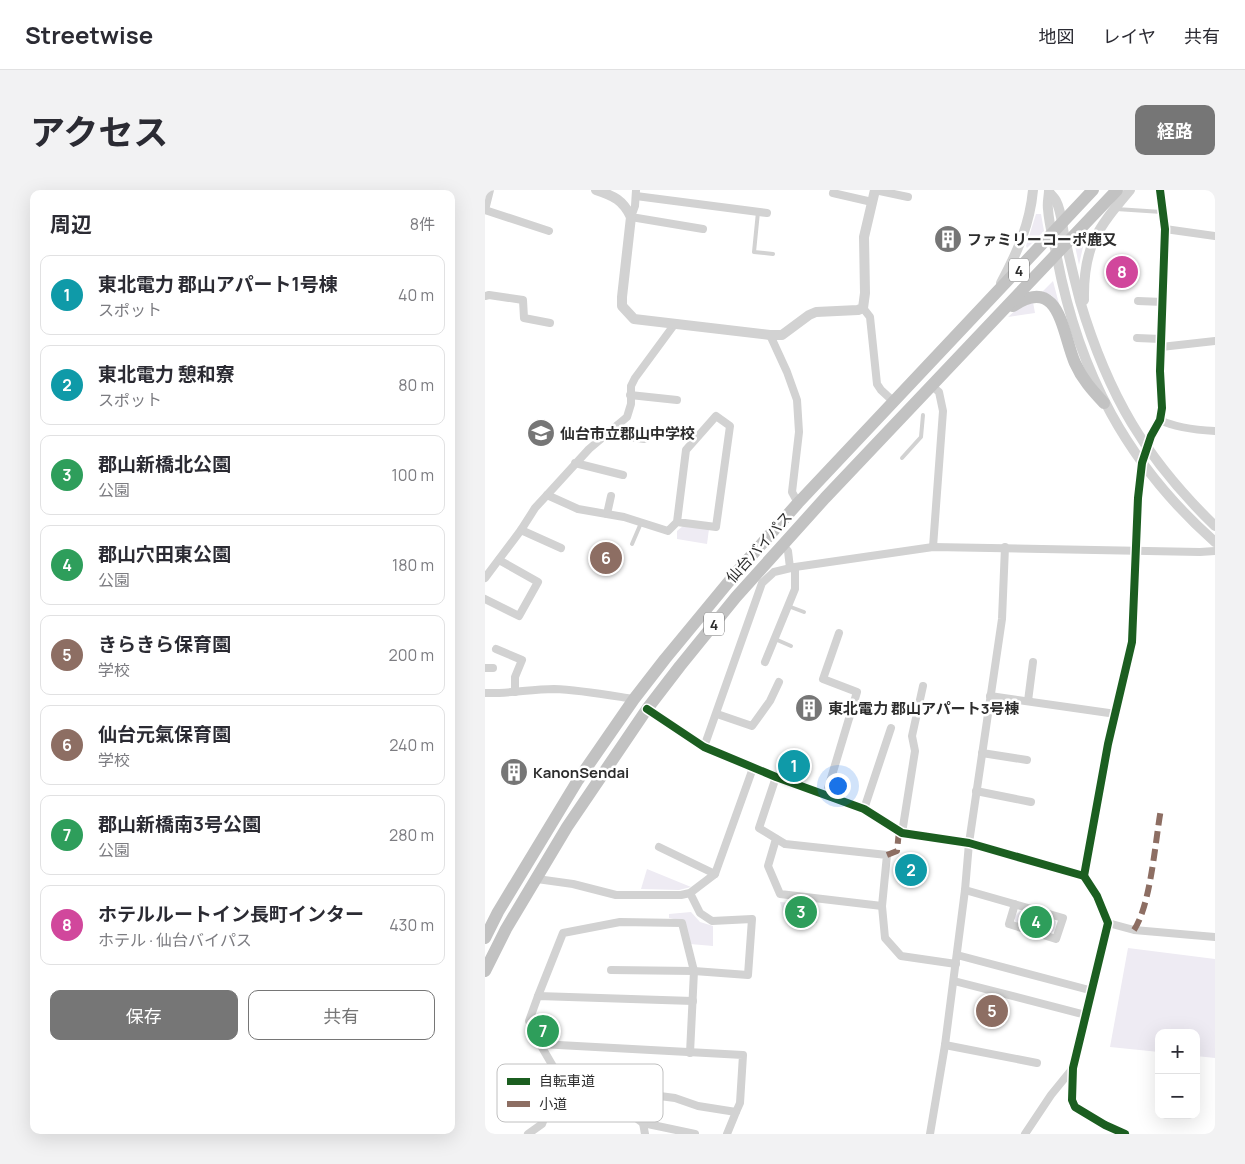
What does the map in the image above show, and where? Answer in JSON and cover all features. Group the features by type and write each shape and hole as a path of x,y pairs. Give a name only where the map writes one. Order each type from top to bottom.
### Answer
{"highway":[{"name":"仙台バイパス","path":"485,938 498,912 578,780 634,699 731,580 798,504 1093,190"},
{"name":"仙台バイパス","path":"485,970 506,929 567,827 647,709 736,597 825,498 1117,190"},
{"path":"997,317 1030,297 1042,298 1051,303 1060,317 1074,361 1082,378 1104,403"}],"street":[{"path":"490,190 485,207 549,231"},
{"path":"596,190 619,200 625,205 631,217"},
{"path":"863,308 865,302 864,237 875,190 908,197"},
{"path":"993,297 1021,244 1028,220 1033,190"},
{"path":"1085,316 1084,289 1088,254 1094,237 1130,190"},
{"path":"1084,876 1108,744 1132,642 1137,498 1142,462 1146,448 1159,420 1162,395 1160,371 1165,229 1160,190"},
{"path":"1049,191 1057,201 1057,254 1070,313 1084,355 1104,403 1121,433 1174,503 1215,542"},
{"path":"767,213 636,193 635,206 631,217 622,306 634,319 769,335 782,335 816,312 858,310 863,308"},
{"path":"833,194 872,202"},
{"path":"631,217 703,229"},
{"path":"1057,229 1066,244 1085,316 1099,358 1116,396 1146,448 1178,488 1215,526"},
{"path":"1165,229 1215,236"},
{"path":"485,296 523,300 524,318 550,323"},
{"path":"1138,301 1163,302"},
{"path":"863,308 869,317 877,384 894,402"},
{"path":"485,578 535,508 589,449 627,417 630,410 631,386 635,378 674,325"},
{"path":"769,335 787,372 797,400 799,432 792,492 798,504"},
{"path":"1137,338 1161,343 1215,341"},
{"path":"932,386 939,392 943,411 933,547"},
{"path":"630,396 677,400"},
{"path":"547,495 578,509 624,517 668,532 677,522 686,450 716,416 731,426 716,527 677,522"},
{"path":"1159,420 1197,430 1215,431"},
{"path":"618,425 623,436 645,439"},
{"path":"575,463 623,475"},
{"path":"607,514 611,496"},
{"path":"521,530 561,548"},
{"path":"765,662 795,589 789,551 783,545"},
{"path":"704,747 762,583 774,572 793,567 933,547 1215,551"},
{"path":"929,1134 945,1045 965,890 969,842 1002,619 1005,547"},
{"path":"485,599 519,616 538,582 499,560"},
{"path":"826,794 857,692 823,679 839,633"},
{"path":"506,654 511,646"},
{"path":"496,649 522,660 515,677 515,692"},
{"path":"1028,701 1033,662"},
{"path":"717,714 752,726 770,701 779,682"},
{"path":"902,832 915,751 912,736 923,686"},
{"path":"485,693 553,689 634,699"},
{"path":"990,696 1116,714"},
{"path":"647,709 704,747 776,777 826,794 863,810 902,832 969,842 1084,876 1097,896 1108,922 1073,1068 1072,1100 1075,1107 1105,1126 1125,1134"},
{"path":"863,810 891,728"},
{"path":"982,753 1027,760"},
{"path":"537,879 573,884 616,895 681,895 690,893 715,874 753,768"},
{"path":"776,777 759,828 785,844 887,855 882,906 885,938 901,956 956,964"},
{"path":"976,792 1031,802"},
{"path":"776,839 768,866 780,894 882,906"},
{"path":"659,847 715,874"},
{"path":"965,890 1015,904 1063,918 1056,939 1009,924 1015,904"},
{"path":"611,970 694,971 748,975 752,919 712,922 700,913 690,893"},
{"path":"551,1064 529,1021 563,933 620,922 682,923 694,971 690,1053"},
{"path":"1108,922 1134,930 1215,938"},
{"path":"957,955 1093,991"},
{"path":"954,981 1086,1015"},
{"path":"538,996 693,1001"},
{"path":"540,1044 743,1055 740,1103 727,1134"},
{"path":"945,1045 1037,1062"},
{"path":"1025,1134 1046,1102 1073,1068"},
{"path":"663,1096 675,1098 698,1106 736,1112"},
{"path":"528,1134 543,1122"},
{"path":"645,1134 643,1123 695,1134"},
{"path":"1100,1134 1105,1126"}],"lane":[{"path":"1114,209 1162,212"},
{"path":"758,212 754,252 773,254"},
{"path":"902,458 921,437 923,415"},
{"path":"632,544 641,523"},
{"path":"788,606 805,612"},
{"path":"775,639 791,646"}],"shaded area":[{"path":"1036,214 1041,214 1044,231 1027,248 1026,246"},
{"path":"1089,231 1083,247 1079,265 1075,246"},
{"path":"1053,281 1059,304 1051,295 1042,292"},
{"path":"1033,302 1035,313 1008,317 1018,308"},
{"path":"683,526 709,529 707,544 677,539 677,531"},
{"path":"647,869 691,887 679,890 641,889"},
{"path":"780,902 818,905 817,923 785,919"},
{"path":"1020,911 1054,919 1056,922 1055,930 1050,934 1018,924 1015,921 1015,916"},
{"path":"691,912 700,922 713,926 713,946 690,944 684,921 669,918 669,914"},
{"path":"1128,948 1215,959 1215,1058 1200,1056 1200,1029 1155,1029 1155,1052 1110,1047"},
{"path":"533,1019 550,1021 549,1039 543,1039 533,1023"}],"marked path":[{"path":"1134,930 1145,905 1161,809"},
{"path":"887,855 897,851 899,831"}],"cycle path":[{"path":"1084,876 1108,744 1132,642 1138,498 1142,463 1151,436 1160,420 1162,408 1160,371 1165,229 1160,190"},
{"path":"647,709 704,747 776,777 864,809 902,833 969,843 1084,876 1097,896 1108,923 1073,1068 1072,1100 1075,1107 1105,1125 1125,1134"}],"place":[{"name":"ファミリーコーポ鹿又","path":"948,239"},
{"name":"ホテルルートイン長町インター","path":"1122,272"},
{"name":"仙台市立郡山中学校","path":"541,433"},
{"name":"仙台元氣保育園","path":"606,558"},
{"name":"東北電力 郡山アパート3号棟","path":"809,708"},
{"name":"東北電力 郡山アパート1号棟","path":"794,766"},
{"name":"KanonSendai","path":"514,772"},
{"name":"東北電力 憩和寮","path":"911,870"},
{"name":"郡山新橋北公園","path":"801,912"},
{"name":"郡山穴田東公園","path":"1036,922"},
{"name":"きらきら保育園","path":"992,1011"},
{"name":"郡山新橋南3号公園","path":"543,1031"}]}
